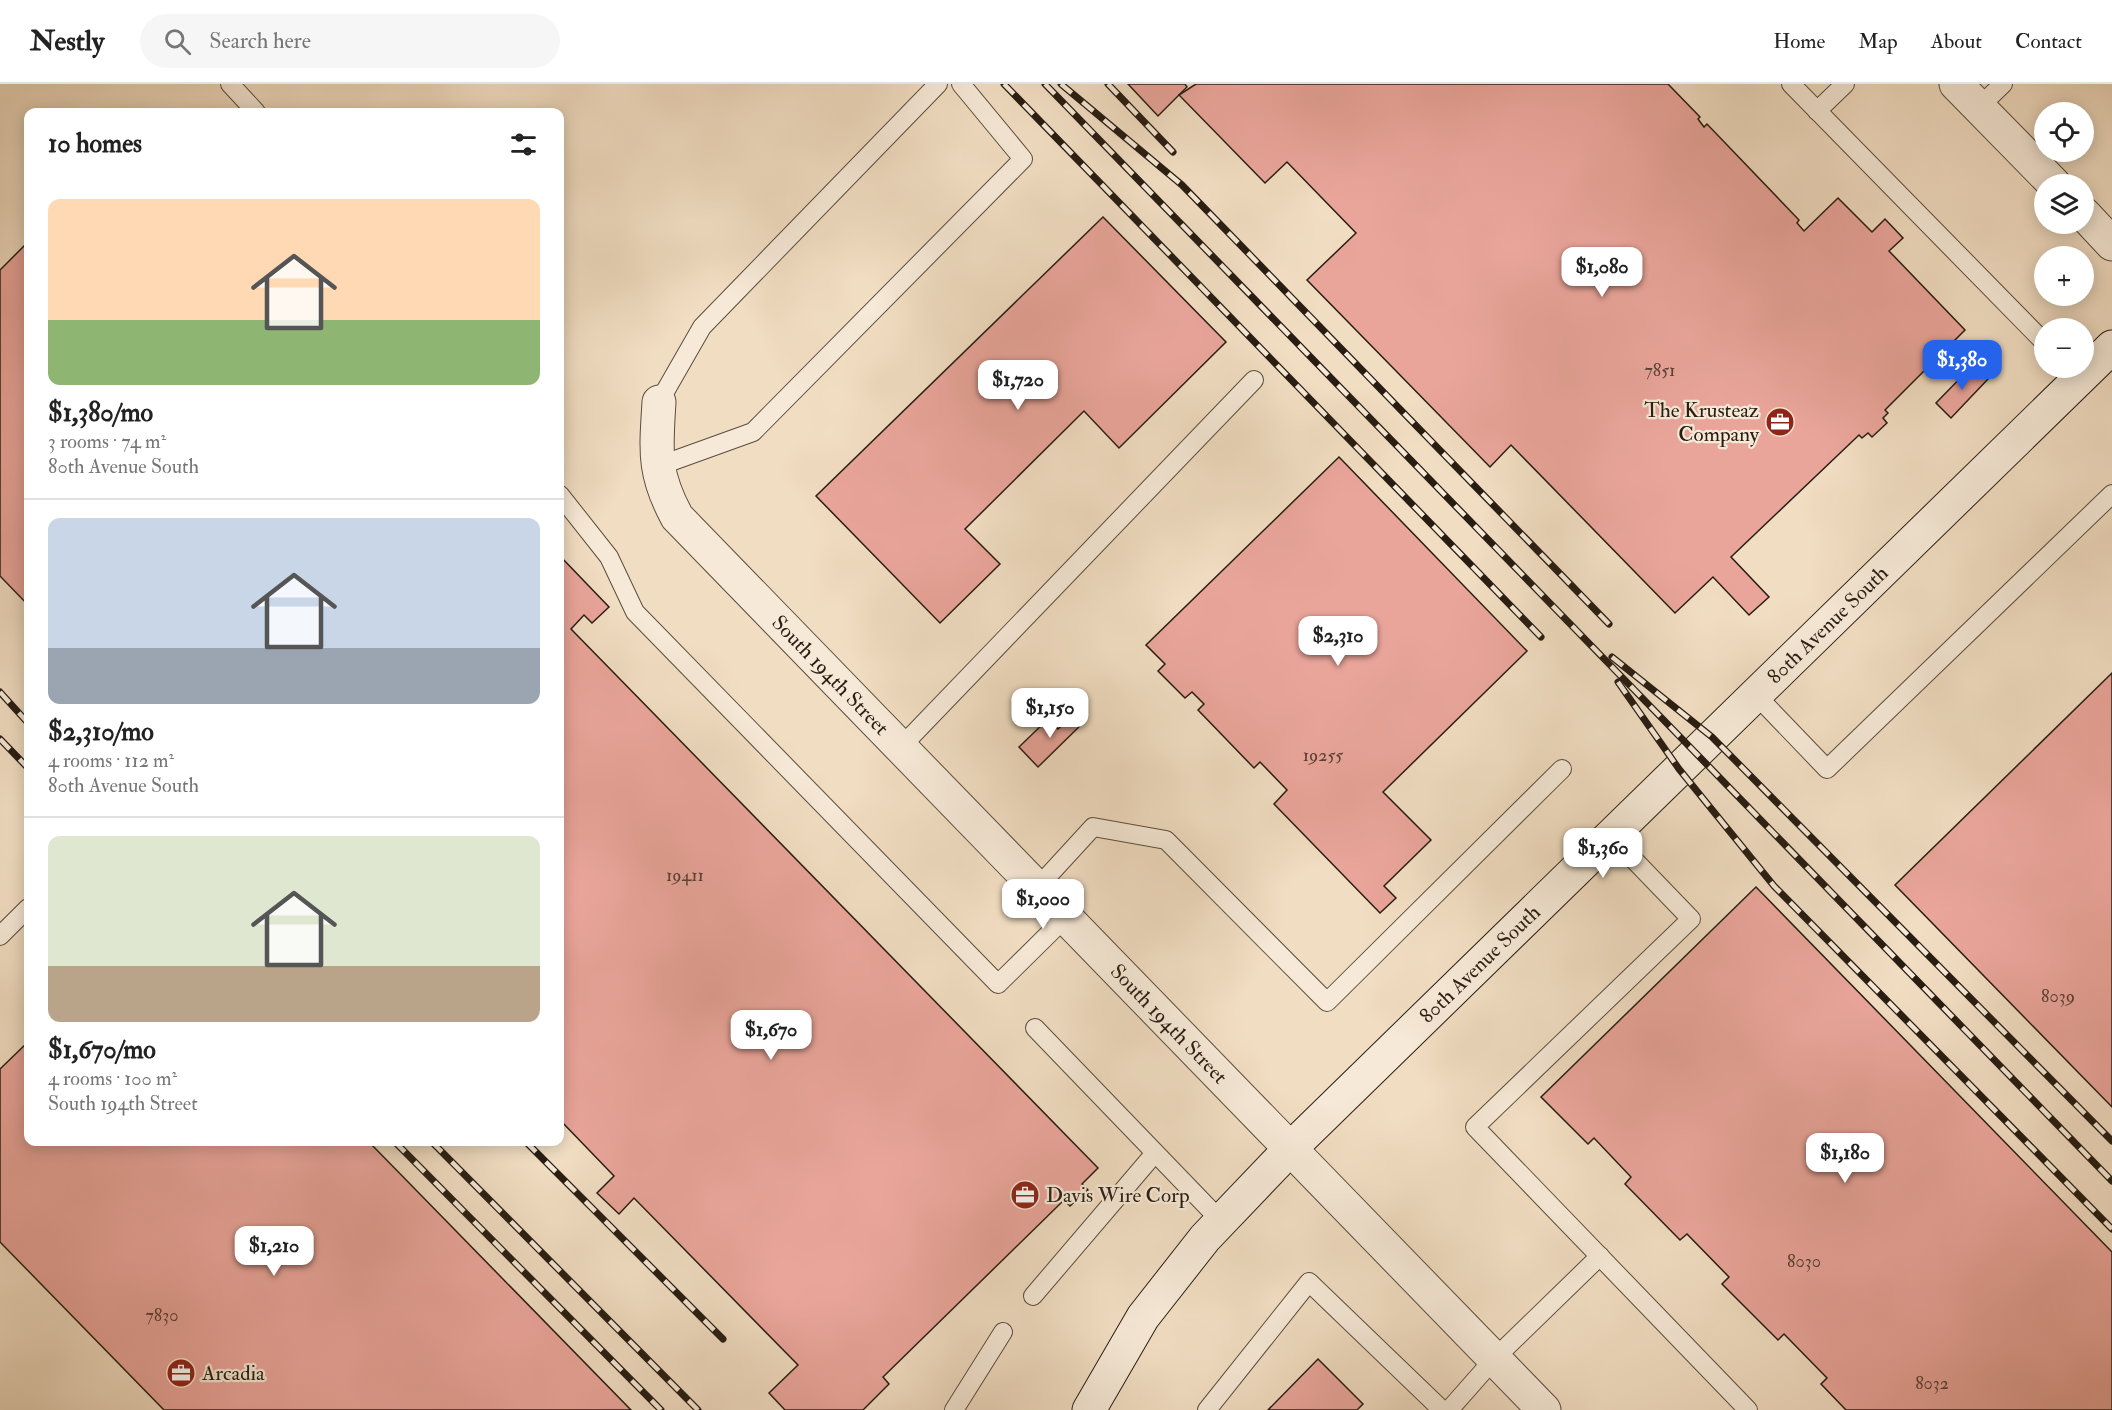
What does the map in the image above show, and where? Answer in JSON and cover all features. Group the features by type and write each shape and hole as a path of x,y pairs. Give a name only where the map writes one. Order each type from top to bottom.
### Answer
{"street":[{"path":"1956,84 2044,174"},
{"path":"2094,225 2112,244"},
{"name":"80th Avenue South","path":"2094,360 2112,347"},
{"name":"80th Avenue South","path":"1089,1410 1143,1317 1221,1221 1291,1148 1756,695 2070,378"},
{"name":"South 194th Street","path":"659,402 656,467 664,493 677,517 899,749 1066,917 1544,1410"}],"lane":[{"path":"230,84 252,108"},
{"path":"659,402 702,327 938,84"},
{"path":"656,467 753,432 1023,159 962,84"},
{"path":"1791,84 2034,332"},
{"path":"1817,111 1845,84"},
{"path":"1979,107 2003,84"},
{"path":"899,749 1254,380"},
{"path":"1756,695 1827,769 2112,494"},
{"path":"564,500 609,557 635,612 998,984 1066,917"},
{"path":"1037,888 1093,827 1166,840 1327,1002 1562,769"},
{"path":"1611,836 1691,919 1475,1127 1748,1410"},
{"path":"0,936 24,912"},
{"path":"1035,1028 1221,1221"},
{"path":"1033,1296 1155,1153"},
{"path":"1449,1410 1494,1359 1600,1256"},
{"path":"1208,1410 1309,1282 1442,1410"},
{"path":"954,1410 1003,1332"}],"building":[{"path":"1128,84 1185,84 1187,87 1158,116"},
{"path":"1196,84 1668,84 1700,117 1698,119 1704,127 1707,124 1799,220 1797,223 1804,231 1838,198 1872,232 1885,219 1903,238 1889,251 1965,330 1885,410 1888,413 1883,418 1887,423 1872,437 1868,433 1862,438 1859,435 1731,557 1769,597 1749,615 1713,577 1675,613 1511,445 1490,467 1307,280 1356,233 1287,162 1265,183 1179,95"},
{"path":"1103,217 1226,342 1119,448 1084,411 965,529 1000,564 940,623 816,496"},
{"path":"24,246 24,601 0,576 0,270"},
{"path":"1973,365 1988,379 1951,418 1936,403"},
{"path":"1339,457 1527,651 1383,792 1431,840 1384,886 1396,898 1380,913 1274,804 1287,790 1260,762 1254,768 1198,710 1204,704 1192,692 1185,698 1158,671 1165,664 1146,645"},
{"path":"564,560 609,607 592,623 584,615 571,629 1098,1168 1082,1184 1088,1190 1070,1206 1064,1200 883,1377 889,1384 863,1410 785,1410 769,1393 798,1365 634,1198 619,1214 597,1193 614,1176 564,1124"},
{"path":"2112,673 2112,1107 1895,885"},
{"path":"1077,711 1086,720 1038,767 1019,747 1048,719 1058,729"},
{"path":"1756,887 2112,1252 2112,1410 1846,1410 1821,1384 1827,1378 1784,1334 1778,1340 1722,1284 1729,1277 1687,1234 1680,1240 1625,1184 1631,1177 1594,1138 1588,1144 1541,1097"},
{"path":"24,1046 24,1146 373,1146 631,1410 164,1410 0,1242 0,1069"},
{"path":"1318,1359 1363,1404 1357,1410 1268,1410"}],"railway":[{"path":"1004,84 1541,637"},
{"path":"1045,84 2112,1181"},
{"path":"1061,84 1182,185 1609,624"},
{"path":"1108,84 1173,152"},
{"path":"1612,657 1712,737 2112,1141"},
{"path":"1618,682 1679,769 1774,886 2112,1229"},
{"path":"0,692 24,719"},
{"path":"0,739 24,764"},
{"path":"399,1146 661,1410"},
{"path":"436,1146 698,1410"},
{"path":"530,1146 723,1339"}],"place":[{"name":"The Krusteaz Company","path":"1780,422"},
{"name":"Davis Wire Corp","path":"1025,1195"},
{"name":"Arcadia","path":"181,1373"}]}
